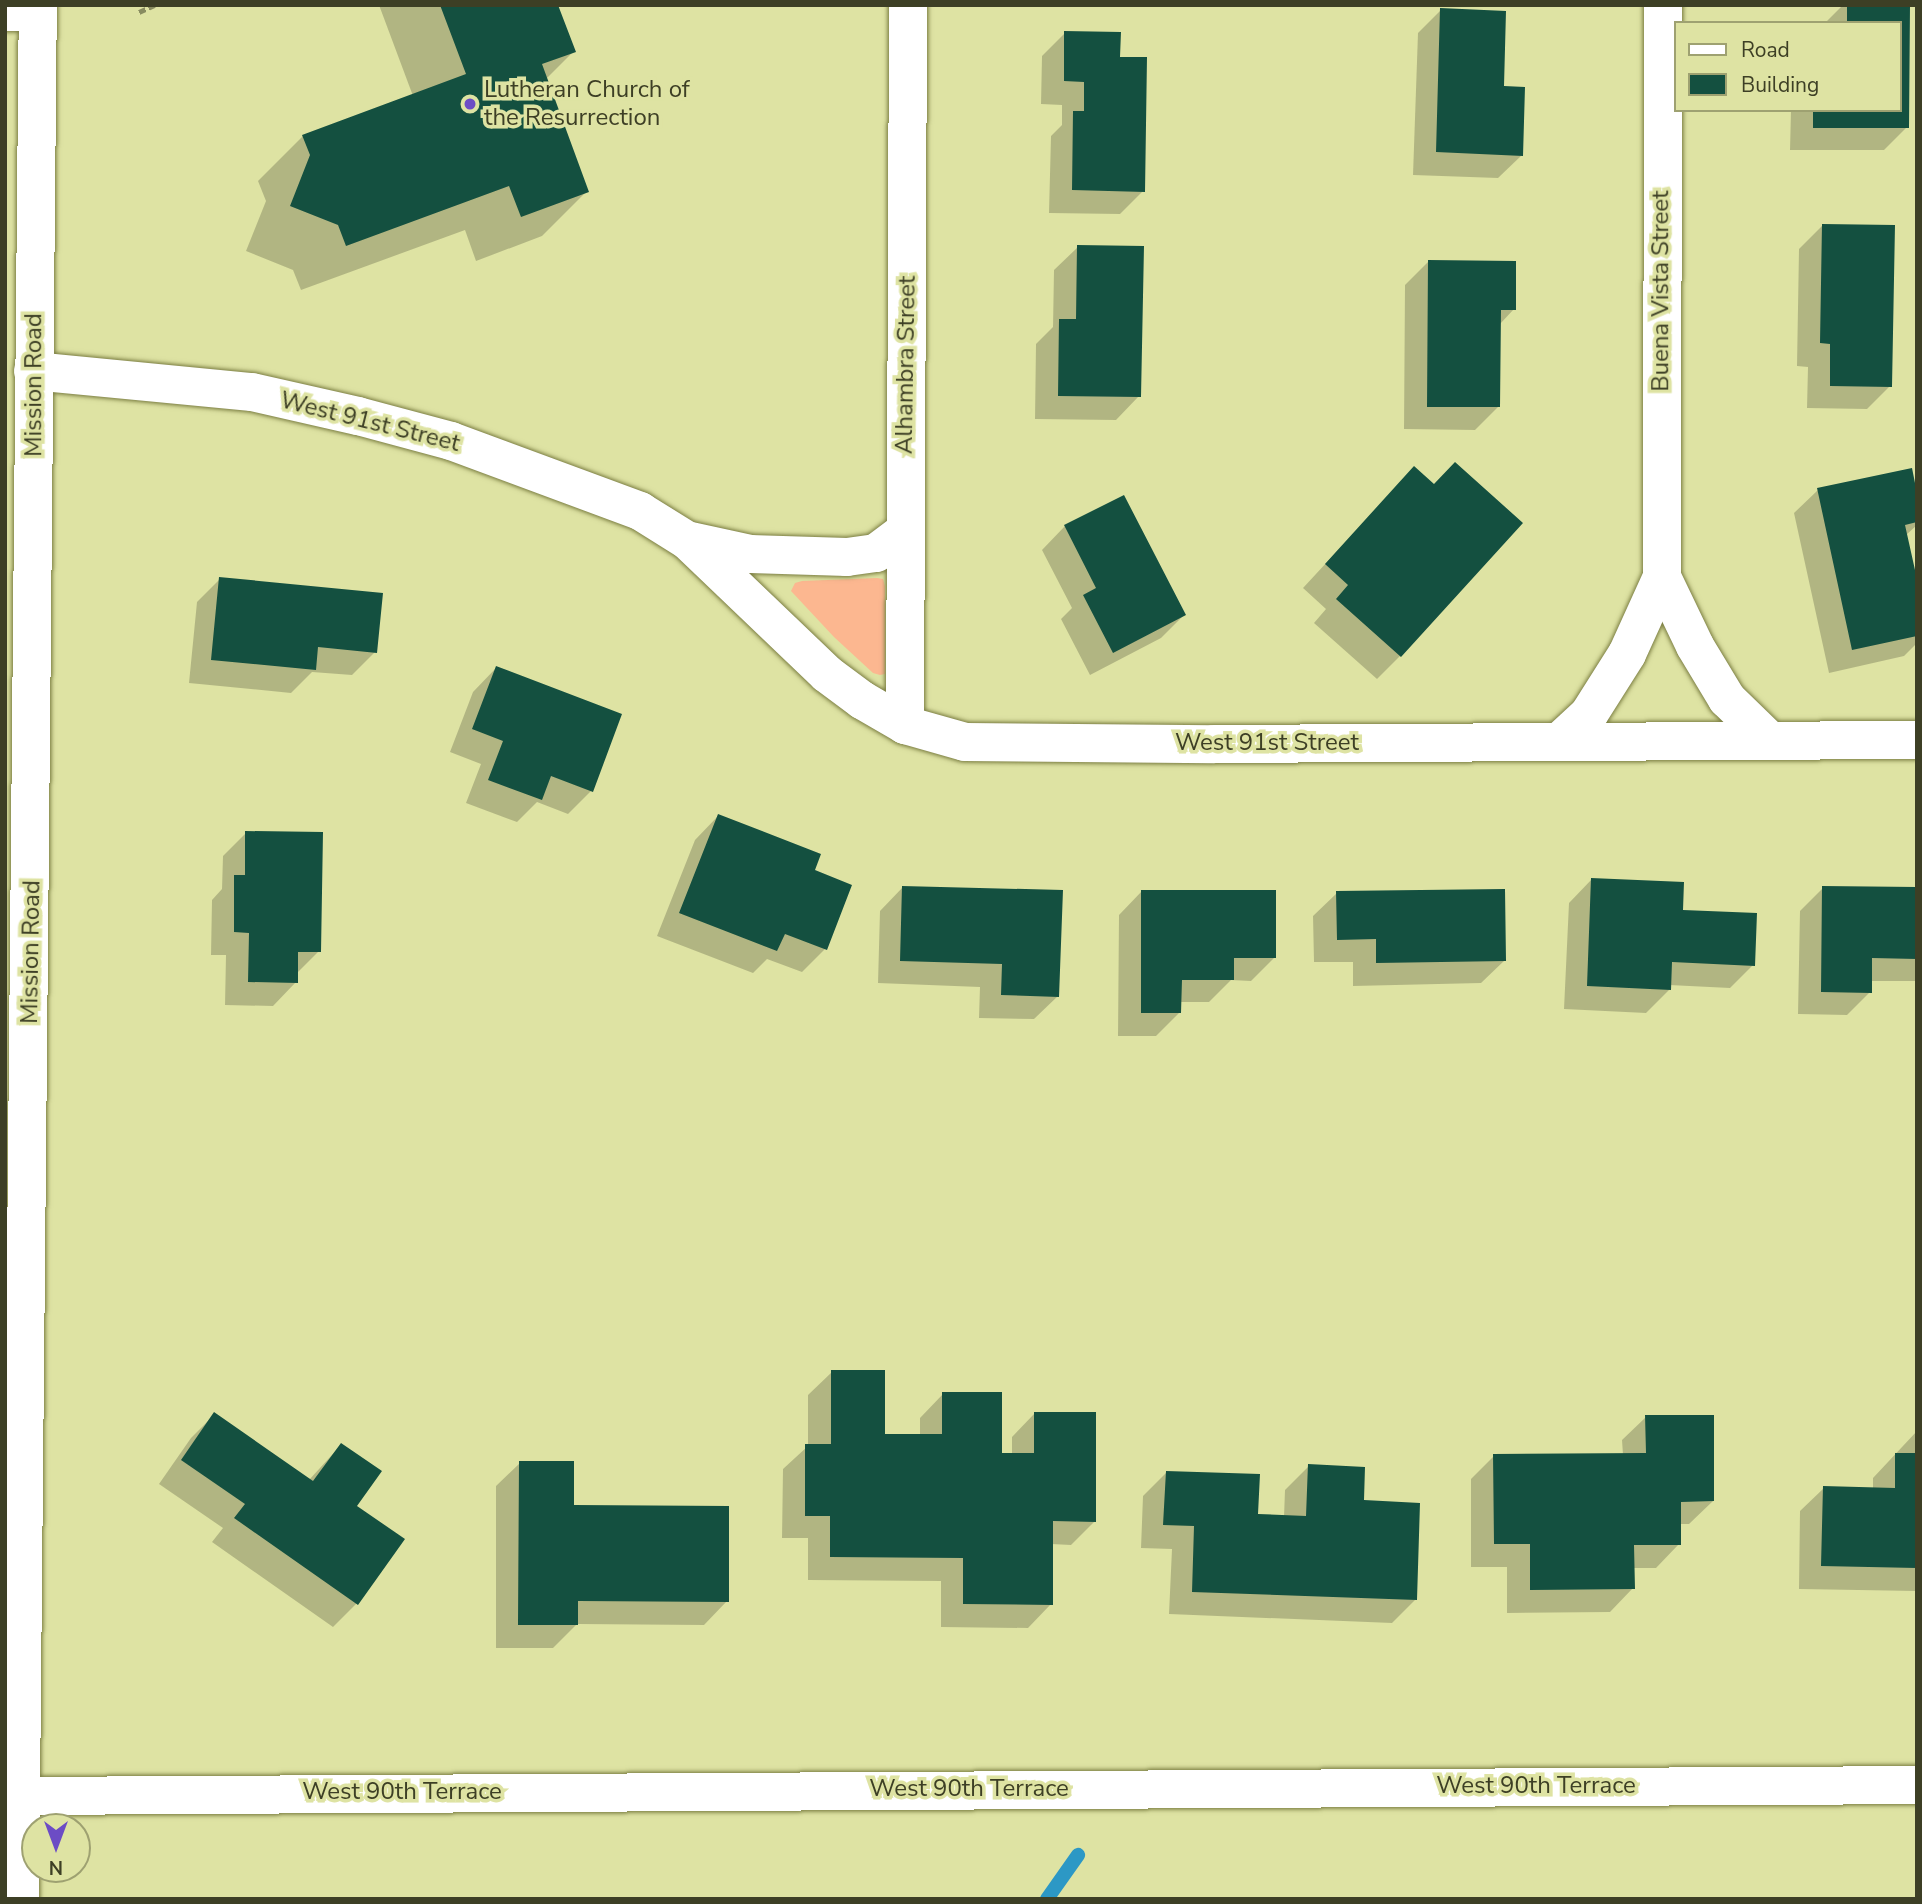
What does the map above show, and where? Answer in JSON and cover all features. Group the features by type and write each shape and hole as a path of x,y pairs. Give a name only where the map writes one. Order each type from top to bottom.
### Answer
{"street":[{"name":"Alhambra Street","path":"905,725 908,5"},
{"name":"Buena Vista Street","path":"1559,742 1589,714 1627,654 1662,577 1663,5"},
{"name":"Mission Road","path":"20,1899 19,743 33,371 27,10"},
{"name":"West 91st Street","path":"33,371 252,392 358,416 452,441 640,511 688,541 827,674 862,700 905,725 965,742 1917,740"},
{"name":"West 91st Street","path":"688,541 750,554 847,557 876,553 904,532"},
{"name":"Buena Vista Street","path":"1662,577 1695,646 1727,699 1769,740"},
{"name":"West 90th Terrace","path":"21,1796 1917,1785"}],"path":[{"path":"139,12 155,5"}],"shaded area":[{"path":"883,579 885,586 885,674 880,675 873,673 834,637 791,591 795,583 802,581"}],"building":[{"name":"Lutheran Church of the Resurrection","path":"440,5 558,5 576,52 542,64 589,192 521,217 509,186 346,246 338,225 290,206 310,155 302,135 466,74"},
{"path":"1847,5 1910,5 1909,128 1813,128 1813,112 1901,112 1901,21 1847,21"},
{"path":"1440,8 1506,11 1504,86 1525,87 1523,156 1436,152"},
{"path":"1064,31 1121,32 1120,57 1147,57 1145,192 1072,190 1073,111 1084,111 1084,82 1064,81"},
{"path":"1822,224 1895,225 1892,387 1830,386 1830,344 1820,343"},
{"path":"1077,245 1144,246 1141,397 1058,396 1059,319 1076,319"},
{"path":"1428,260 1516,261 1516,310 1501,310 1500,407 1427,407"},
{"path":"1455,462 1523,523 1401,657 1336,599 1348,585 1325,564 1414,466 1434,484"},
{"path":"1912,468 1917,493 1917,522 1905,525 1917,579 1917,636 1852,650 1817,488"},
{"path":"1124,495 1186,615 1113,653 1083,595 1096,588 1064,525"},
{"path":"219,577 383,593 377,653 318,647 316,670 211,660"},
{"path":"496,666 622,714 593,792 551,776 542,800 488,780 503,741 472,729"},
{"path":"718,814 821,854 815,870 852,885 827,950 785,934 777,951 679,913"},
{"path":"245,831 323,832 321,952 298,952 298,983 248,982 249,933 234,932 234,875 245,875"},
{"path":"1591,878 1684,882 1683,910 1757,913 1755,966 1672,962 1671,990 1587,986"},
{"path":"902,886 1063,890 1059,997 1001,995 1002,964 900,961"},
{"path":"1822,886 1917,887 1917,959 1872,958 1872,993 1821,992"},
{"path":"1505,889 1506,961 1376,963 1376,939 1337,940 1336,891"},
{"path":"1141,890 1276,890 1276,958 1234,958 1234,980 1182,980 1181,1013 1141,1013"},
{"path":"831,1370 885,1370 885,1434 942,1434 942,1392 1002,1392 1002,1453 1034,1453 1034,1412 1096,1412 1096,1522 1053,1521 1053,1605 963,1604 963,1558 830,1557 830,1516 805,1516 805,1444 831,1444"},
{"path":"214,1412 313,1481 341,1443 382,1471 357,1506 405,1539 358,1605 234,1518 245,1504 181,1460"},
{"path":"1645,1415 1714,1415 1714,1501 1681,1502 1681,1545 1634,1545 1635,1589 1530,1590 1530,1544 1494,1544 1493,1454 1646,1453"},
{"path":"1895,1453 1917,1453 1917,1568 1821,1566 1823,1486 1895,1488"},
{"path":"519,1461 574,1461 574,1505 729,1506 729,1602 578,1601 578,1625 518,1625"},
{"path":"1308,1464 1365,1467 1364,1500 1420,1503 1417,1600 1192,1592 1194,1526 1163,1525 1166,1471 1260,1474 1258,1514 1306,1516"}],"waterway":[{"path":"1047,1899 1078,1855"}],"place":[{"name":"Lutheran Church of the Resurrection","path":"470,104"}]}
